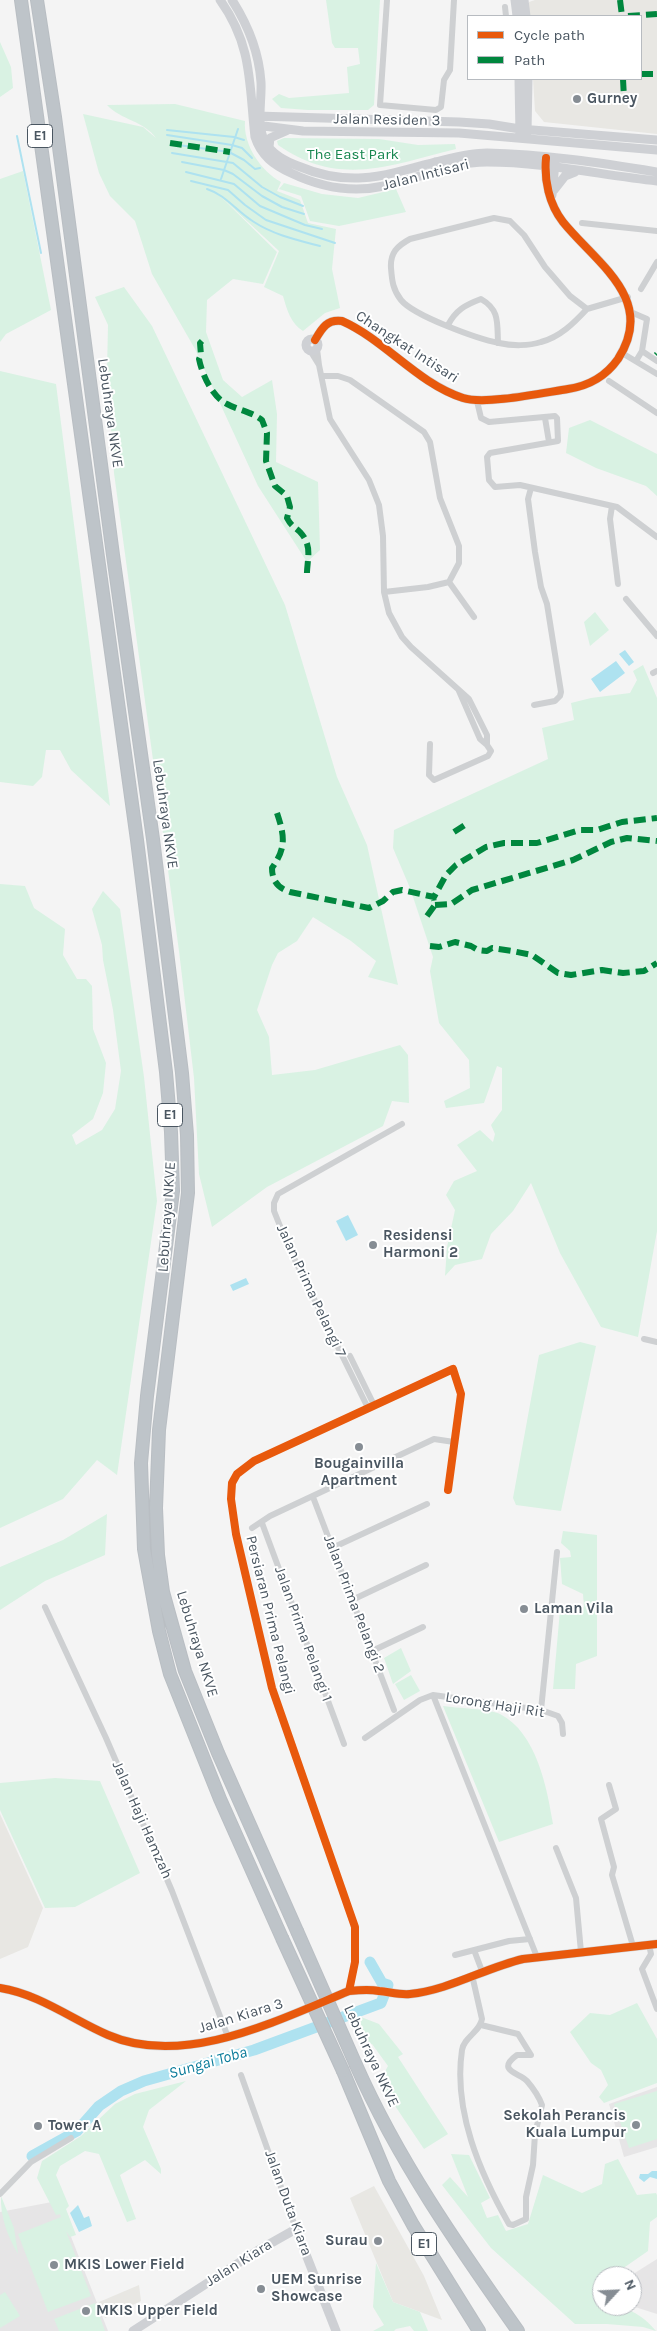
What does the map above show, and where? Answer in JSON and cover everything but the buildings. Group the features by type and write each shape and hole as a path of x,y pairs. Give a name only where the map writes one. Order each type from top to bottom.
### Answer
{"highway":[{"name":"Lebuhraya NKVE","path":"21,0 137,840 166,1072 173,1191 147,1396 141,1464 144,1549 157,1622 170,1674 220,1799 343,2071 389,2181 413,2225 479,2331"},
{"name":"Lebuhraya NKVE","path":"37,0 55,117 74,269 153,840 182,1073 187,1135 188,1193 159,1430 156,1508 158,1555 168,1610 185,1671 218,1753 373,2102 437,2212 518,2331"}],"street":[{"path":"220,0 228,11 245,51 249,65 257,121 269,147"},
{"path":"232,0 255,47 261,80 261,98 257,121"},
{"path":"387,0 380,105 436,110 441,107 444,80 450,70 454,0"},
{"path":"516,0 517,15"},
{"path":"524,0 526,15"},
{"path":"504,7 506,15"},
{"path":"519,80 524,110 535,124 545,131"},
{"path":"523,134 528,80"},
{"path":"261,98 268,108 285,118"},
{"path":"497,125 511,121 524,110"},
{"name":"Jalan Residen 3","path":"257,121 285,118 459,122 497,125 523,134"},
{"name":"Jalan Residen 3","path":"257,121 289,130 523,134"},
{"name":"Jalan Intisari","path":"257,121 258,147 272,163 301,178 340,189 383,186 462,164 550,163 657,172"},
{"path":"269,147 270,138 289,130"},
{"path":"523,134 545,131 657,140"},
{"path":"523,134 657,150"},
{"name":"Jalan Intisari","path":"269,147 278,157 310,171 333,177 354,179 381,176 469,154 511,154 578,171 657,181"},
{"path":"550,163 551,195"},
{"name":"Changkat Intisari","path":"315,347 323,326 330,321 342,321 453,394 478,401 580,387 607,372 622,353 630,338 633,313 628,297 620,282 563,222 540,176 525,164"},
{"path":"551,195 565,176 578,171"},
{"path":"587,309 570,296 545,266 524,235 510,222 494,218 410,239 398,246 390,259 392,286 402,301 415,312 498,343 527,344 541,342 557,336 574,323 587,309 628,297"},
{"path":"582,223 657,231"},
{"path":"641,289 657,262"},
{"path":"448,325 455,313 467,304 481,299 492,305 497,318 498,343"},
{"path":"633,313 646,319 642,351 636,361"},
{"path":"315,347 330,419 369,480 379,505 384,536 384,592 389,613 402,637 449,680 458,692 469,699 487,736 487,746 491,754 434,780 429,775 430,744"},
{"path":"622,353 654,372 657,361 642,351"},
{"path":"322,376 338,376 350,380 427,436 440,498 459,546 459,563 449,582 428,587 384,592"},
{"path":"609,381 657,413"},
{"path":"478,401 479,413 484,421 556,417 559,440 493,452 486,457 489,480 495,487 520,485 612,506 625,512 657,537"},
{"path":"546,418 549,442"},
{"path":"547,429 557,428"},
{"path":"531,488 528,499 537,561 541,587 547,604 561,692 560,696 554,701 534,705"},
{"path":"612,506 610,520 618,584"},
{"path":"449,582 474,617"},
{"path":"626,599 657,636"},
{"name":"Jalan Prima Pelangi 7","path":"371,1406 288,1246 274,1211 274,1203 278,1194 402,1124"},
{"path":"644,1339 657,1342"},
{"path":"350,1356 371,1406"},
{"name":"Persiaran Prima Pelangi","path":"349,1991 355,1962 355,1927 272,1688 236,1534 231,1498 232,1483 237,1474 245,1467 371,1406 453,1370 462,1394 454,1442"},
{"path":"252,1528 270,1516 434,1439 454,1442 448,1490"},
{"name":"Jalan Prima Pelangi 2","path":"313,1497 394,1710"},
{"path":"332,1548 427,1504"},
{"name":"Jalan Prima Pelangi 1","path":"262,1523 344,1744"},
{"path":"541,1710 557,1552"},
{"path":"352,1600 426,1565"},
{"name":"Jalan Haji Hamzah","path":"45,1607 106,1738 172,1891 228,2037"},
{"path":"372,1651 423,1627"},
{"path":"433,1695 537,1957"},
{"name":"Lorong Haji Rit","path":"365,1738 420,1700 433,1695 541,1710 558,1716 562,1723 563,1734"},
{"path":"609,1785 616,1809 601,1819 614,1867 612,1875 633,1946"},
{"path":"556,1848 576,1898 581,1952"},
{"path":"455,1955 509,1941 530,1939"},
{"path":"349,1991 379,1991 397,1994 430,1990 502,1964 537,1957 653,1944 650,1957 643,1964 642,1969 657,2009"},
{"path":"474,1950 482,1971"},
{"path":"472,1975 482,2016 481,2025 467,2038 462,2048 460,2097 469,2133 491,2193 509,2224 513,2225 526,2219 526,2197 533,2165 535,2134 542,2105 527,2081 513,2074 509,2069 509,2064 517,2054 531,2055 518,2034 481,2025"},
{"name":"Jalan Kiara 3","path":"0,1988 44,2003 109,2036 144,2047 200,2044 228,2037 266,2025 349,1991"},
{"name":"Jalan Duta Kiara","path":"241,2075 296,2229 336,2331"},
{"path":"0,2194 31,2162 71,2138"},
{"name":"Jalan Kiara","path":"133,2331 257,2251 296,2229"}],"shaded area":[{"path":"535,0 657,0 657,134 544,122 535,111 533,80 642,80 642,15 528,15 529,2"},
{"path":"0,1814 43,1908 28,1947 0,1959"},
{"name":"Sekolah Perancis Kuala Lumpur","path":"657,2087 657,2147 624,2157 609,2104"},
{"path":"374,2186 424,2276 442,2320 393,2302 350,2198"},
{"path":"57,2201 108,2331 0,2331 0,2212"},
{"path":"657,2259 657,2314 642,2309 642,2268"},
{"path":"139,2285 141,2301 105,2318 99,2302"}],"green space":[{"path":"326,0 380,0 374,105 368,110 281,108 272,99 279,94 289,98 349,93 347,67 360,64 358,48 335,48 332,43"},
{"path":"0,42 11,67 13,88 0,97"},
{"path":"175,104 245,121 245,130 250,148 260,164 281,182 277,191 300,200 308,223 336,229 332,269 340,308 325,313 303,331 292,321 283,296 264,287 279,251 218,194 277,252 263,284 233,279 207,300 206,332 223,380 242,397 272,380 277,414 276,462 318,482 320,550 307,562 258,486 195,349 152,274 135,221 110,196 99,173 83,114 143,127 156,138 151,132 139,124 119,114 107,105"},
{"name":"The East Park","path":"284,138 379,139 418,145 455,144 456,149 387,166 366,169 344,169 322,166 300,158 278,145 277,141"},
{"path":"23,171 51,310 6,334 0,342 0,179"},
{"path":"284,183 322,194 358,198 396,189 406,212 339,226 310,221 301,196 279,189"},
{"path":"124,287 152,326 285,605 337,777 367,845 398,985 368,977 376,961 351,941 313,917 297,941 278,953 257,1010 269,1037 272,1075 315,1070 400,1045 408,1055 409,1103 392,1101 383,1126 267,1187 212,1227 199,1174 194,1078 179,951 114,473 107,371 108,325 95,297"},
{"path":"0,371 56,384 110,806 71,770 60,750 46,750 42,777 33,786 0,782"},
{"path":"590,420 657,454 657,496 646,486 596,468 566,453 569,428"},
{"path":"595,612 609,630 590,646 584,622"},
{"path":"643,665 657,698 657,1231 638,1337 601,1327 560,1253 531,1183 513,1211 491,1234 482,1259 455,1265 445,1276 447,1247 455,1210 446,1195 454,1181 477,1171 457,1145 480,1130 493,1142 495,1134 491,1125 502,1110 502,1068 497,1066 484,1103 446,1108 444,1101 470,1088 469,1060 439,1023 430,971 433,957 410,888 393,848 394,830 548,759 542,728 574,720 571,703 591,698 630,693 637,680 633,671"},
{"path":"0,884 25,886 34,908 65,929 63,955 77,979 86,979 92,986 93,1029 106,1063 103,1093 93,1119 72,1135 76,1145 102,1130 115,1109 121,1071 102,945 92,909 103,891 120,909 144,1077 157,1201 117,1475 97,1460 63,1499 0,1528"},
{"path":"580,1342 596,1346 561,1511 516,1505 513,1498 539,1355"},
{"path":"107,1514 105,1555 45,1581 0,1610 0,1567 63,1540"},
{"path":"563,1531 597,1535 597,1656 576,1664 575,1689 553,1689 560,1610 584,1607 583,1594 562,1584 560,1558 571,1557 570,1551 561,1543"},
{"path":"401,1648 411,1671 393,1684 384,1658"},
{"path":"411,1675 420,1691 404,1700 395,1684"},
{"path":"443,1706 495,1712 513,1723 523,1734 538,1763 553,1824 499,1842"},
{"path":"55,1778 100,1781 140,1873 75,1907 45,1908 0,1810 0,1783"},
{"path":"637,2003 657,2039 657,2083 604,2103 599,2097 608,2085 601,2070 591,2063 570,2032 590,2013 610,2015"},
{"path":"361,2017 379,2024 403,2054 398,2057 448,2134 424,2149 379,2082 388,2066 372,2044 363,2044 352,2021"},
{"path":"186,2081 149,2110 143,2127 161,2169 161,2174 145,2160 120,2175 136,2219 127,2222 99,2154 85,2151 60,2166 56,2175 69,2206 66,2209 76,2235 70,2237 66,2231 91,2296 48,2312 18,2234 61,2217 60,2214 56,2215 37,2178 42,2161 81,2136 115,2104 135,2094"},
{"name":"Sekolah Perancis Kuala Lumpur","path":"657,2091 657,2139 629,2148 614,2104"},
{"path":"451,2154 469,2155 490,2198 481,2203 487,2218 498,2215 506,2231 528,2224 543,2175 582,2193 602,2184 605,2164 618,2159 637,2195 656,2193 657,2217 650,2222 648,2251 626,2266 592,2266 592,2316 640,2316 656,2331 643,2327 575,2324 491,2248 442,2185 450,2177 468,2197"},
{"path":"1,2196 14,2228 18,2254 5,2226"},
{"path":"376,2263 393,2302 420,2312 428,2331 414,2331 410,2326 394,2331 373,2331 384,2325 373,2307"},
{"path":"5,2292 20,2316 0,2328 0,2295"},
{"name":"MKIS Upper Field","path":"95,2303 105,2331 59,2331 54,2319"}],"water":[{"path":"625,650 634,662 629,666 619,654"},
{"path":"616,661 625,673 600,692 591,679"},
{"path":"348,1215 358,1235 346,1241 336,1221"},
{"path":"246,1278 249,1284 233,1291 230,1285"},
{"path":"652,2171 657,2171 657,2179 650,2177 644,2182 639,2178 640,2174 648,2174"},
{"path":"78,2205 84,2218 89,2216 92,2226 79,2232 70,2213"}],"waterway":[{"path":"221,179 238,129"},
{"path":"167,130 234,137 244,140"},
{"path":"167,135 232,145 242,148 252,158"},
{"path":"17,136 41,253"},
{"path":"171,144 229,152 244,160 255,169 260,168"},
{"path":"172,153 233,163 262,187 280,197 303,206"},
{"path":"182,162 224,170 233,174 262,196 282,207 304,214"},
{"path":"186,172 234,184 260,206 305,225 322,229"},
{"path":"191,181 228,190 266,220 335,243"},
{"path":"207,189 226,199 262,227 286,237 320,246"},
{"name":"Sungai Toba","path":"32,2156 77,2131 99,2106 121,2091 144,2081 254,2050 381,2003 388,1985 382,1983 370,1962"}],"marked path":[{"path":"620,0 622,15"},
{"path":"642,15 657,14"},
{"path":"642,74 657,74"},
{"path":"623,80 624,98"},
{"path":"170,143 230,152"},
{"path":"202,341 200,343 201,355 199,359 205,378 212,391 227,404 262,420 267,433 266,461 275,486 287,496 290,507 287,518 307,543 307,578"},
{"path":"277,813 282,829 283,842 280,854 272,868 273,877 279,886 290,892 369,908 383,901 393,892 402,890 434,897 446,875 456,865 486,847 504,843 537,843 580,830 597,830 622,822 657,818"},
{"path":"454,832 465,825"},
{"path":"435,905 451,904 472,890 573,860 611,842 627,838 657,841"},
{"path":"427,916 435,905 434,900"},
{"path":"430,946 439,947 455,942 478,950 487,951 492,948 532,955 558,973 571,975 602,970 623,973 644,971 657,963"}],"cycle path":[{"path":"315,340 329,323 332,321 342,321 373,339 431,382 446,391 473,400 514,398 568,389 589,383 602,375 618,359 628,338 630,318 626,300 618,283 558,215 548,192 546,158"},
{"path":"349,1991 355,1962 355,1927 272,1688 236,1534 231,1499 232,1483 237,1474 254,1461 453,1369 461,1394 448,1490"},
{"path":"0,1988 14,1991 42,2002 108,2035 137,2044 168,2046 199,2043 230,2036 292,2015 349,1991 372,1990 398,1994 424,1992 453,1984 523,1959 657,1944"}],"place":[{"name":"Gurney","path":"577,99"},
{"name":"Residensi Harmoni 2","path":"373,1245"},
{"name":"Bougainvilla Apartment","path":"359,1447"},
{"name":"Laman Vila","path":"524,1609"},
{"name":"Sekolah Perancis Kuala Lumpur","path":"636,2125"},
{"name":"Tower A","path":"38,2126"},
{"name":"Surau","path":"378,2241"},
{"name":"MKIS Lower Field","path":"54,2265"},
{"name":"UEM Sunrise Showcase","path":"261,2289"},
{"name":"MKIS Upper Field","path":"86,2311"}]}
